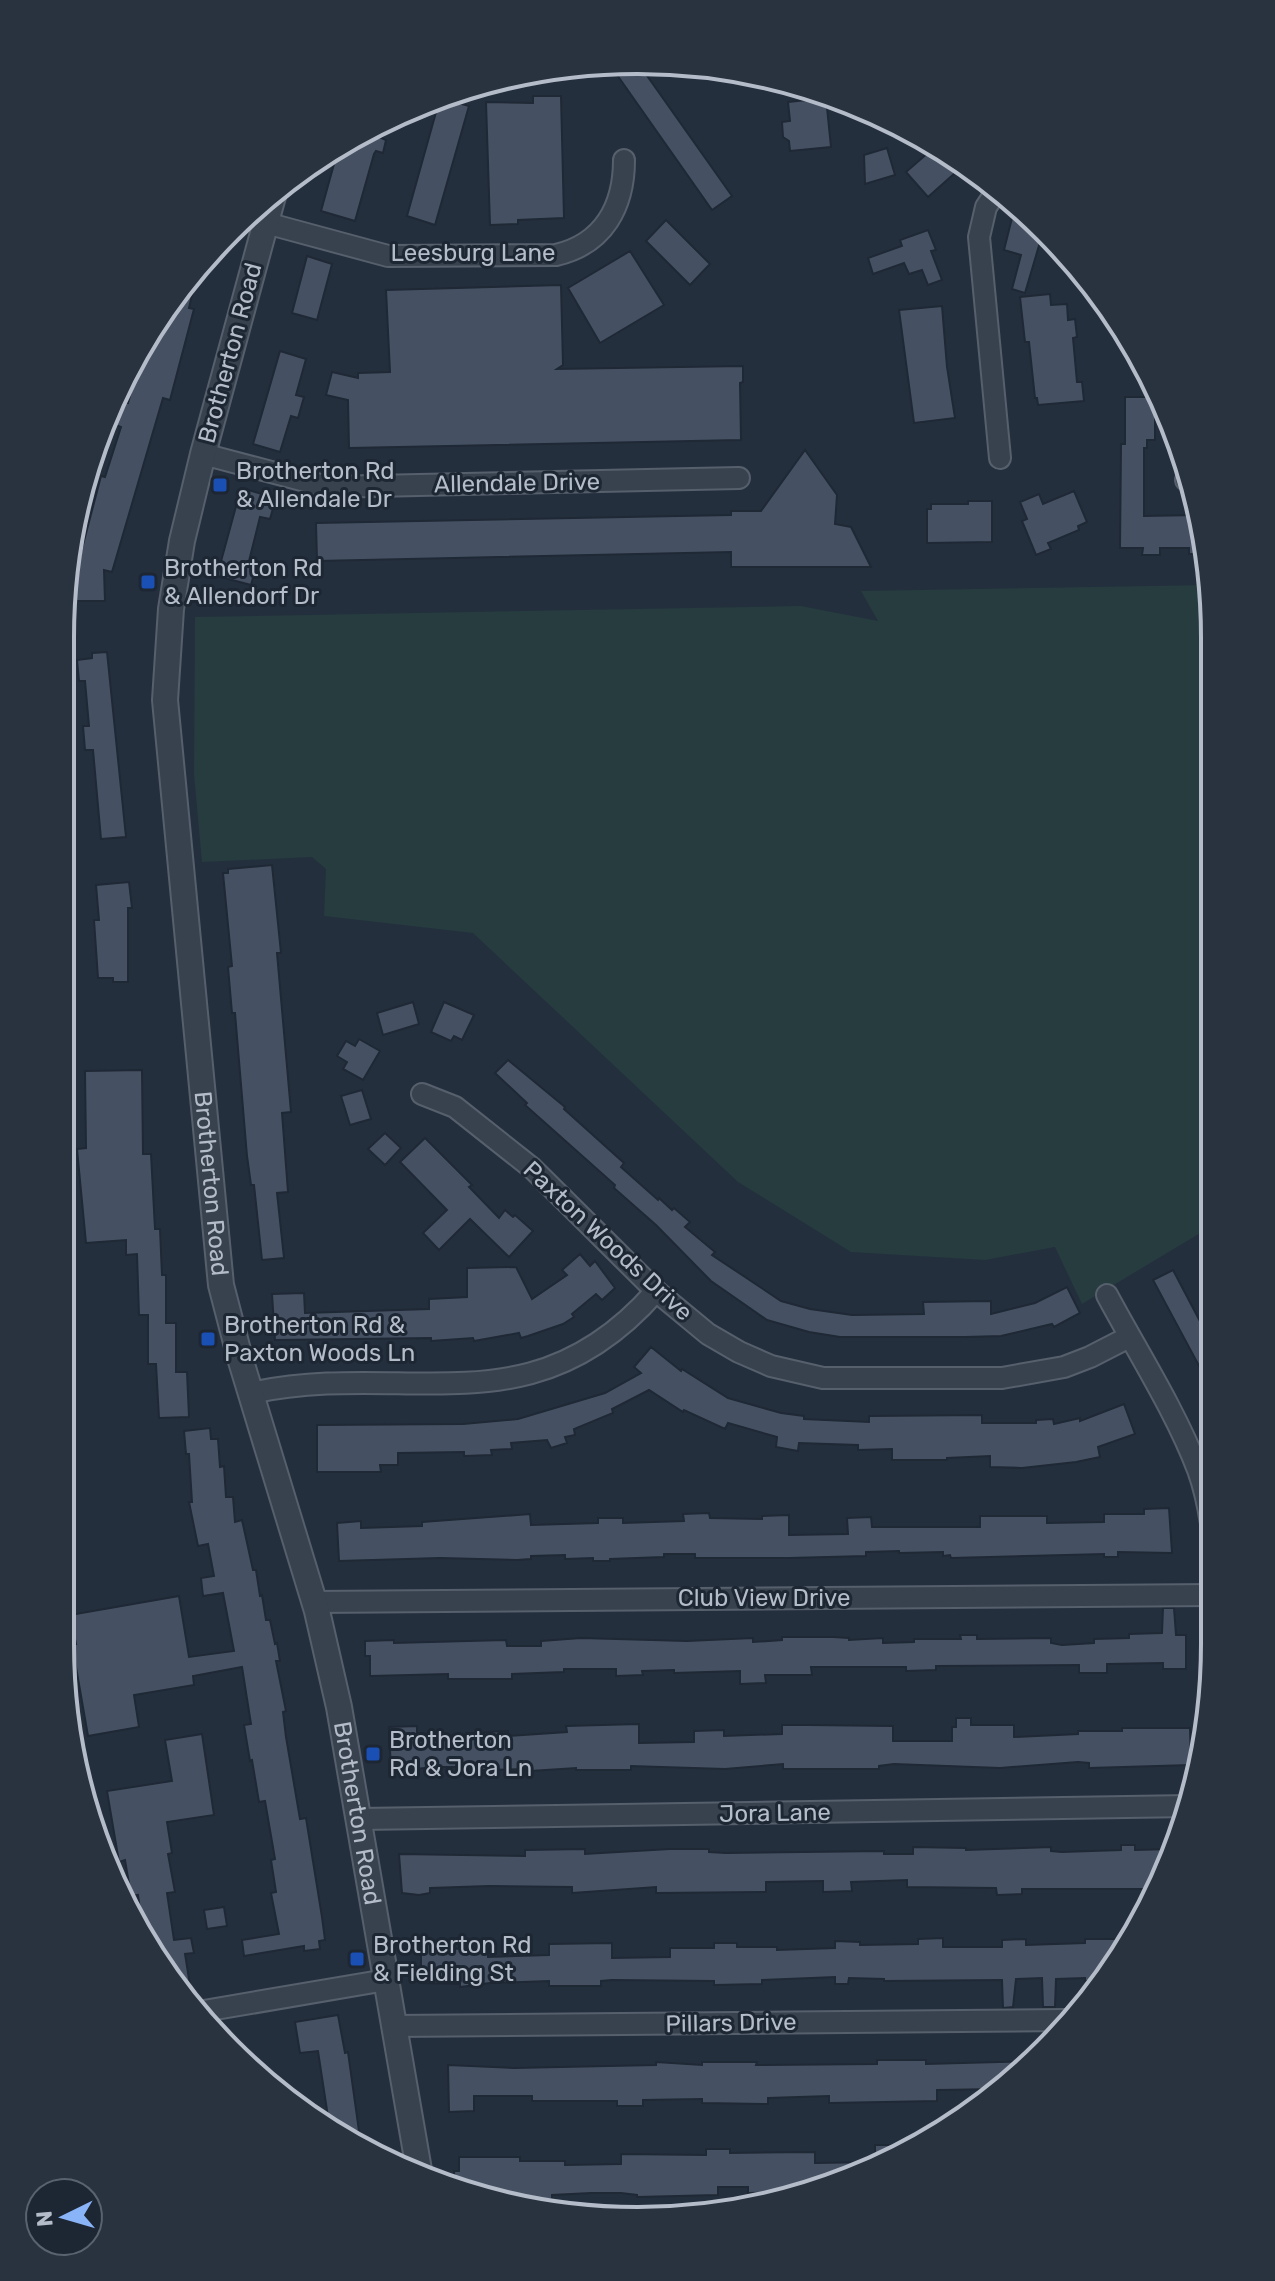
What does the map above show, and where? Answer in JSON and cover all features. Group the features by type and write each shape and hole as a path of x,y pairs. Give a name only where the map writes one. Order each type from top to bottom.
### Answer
{"street":[{"name":"Leesburg Lane","path":"266,223 388,256 556,255 581,246 608,224 617,209 624,183 624,160"},
{"path":"991,199 986,207 979,237 1000,458"},
{"name":"Brotherton Road","path":"269,211 182,541 171,609 165,700 221,1285 314,1602 339,1707 418,2162"},
{"name":"Allendale Drive","path":"203,454 328,487 739,478"},
{"name":"Paxton Woods Drive","path":"422,1094 455,1107 532,1168 656,1291 708,1334 771,1366 823,1378 1002,1378 1038,1373 1090,1357 1129,1337"},
{"path":"251,1393 306,1384 484,1383 518,1378 552,1368 583,1353 635,1315 656,1291"},
{"path":"1107,1295 1201,1479"},
{"name":"Club View Drive","path":"314,1602 1201,1595"},
{"name":"Jora Lane","path":"360,1819 1177,1806"},
{"path":"210,2010 386,1980"},
{"name":"Pillars Drive","path":"395,2026 1056,2020"}],"green space":[{"path":"1198,585 1201,638 1201,1233 1082,1304 1055,1247 985,1260 851,1252 738,1182 473,933 324,916 326,869 312,857 202,862 194,774 195,617 801,606 878,621 861,591"}],"building":[{"path":"646,74 732,196 712,210 617,75"},
{"path":"533,96 561,96 564,218 490,225 486,102 533,103"},
{"path":"806,100 827,107 831,147 790,151 789,141 783,137 782,122 790,121 788,102"},
{"path":"459,103 469,106 435,225 407,216 436,112"},
{"path":"379,137 386,140 383,153 376,151 374,154 355,221 321,211 334,162"},
{"path":"887,148 895,175 865,184 864,155"},
{"path":"927,154 956,172 928,197 906,172"},
{"path":"1012,217 1040,243 1025,293 1012,289 1021,255 1004,250"},
{"path":"666,220 710,264 690,285 646,241"},
{"path":"928,230 936,250 931,251 942,280 928,285 922,270 909,274 904,263 873,274 868,258 902,246 900,240"},
{"path":"630,251 664,305 600,343 568,288"},
{"path":"307,256 332,264 317,320 292,313"},
{"path":"561,285 563,365 557,369 743,366 743,382 740,383 741,440 349,448 348,400 326,395 332,372 358,378 358,373 390,372 386,290"},
{"path":"193,290 189,308 194,309 170,400 163,398 112,572 104,570 105,601 75,601 81,553 101,476 105,477 121,427 117,423 132,388 149,356"},
{"path":"1050,294 1051,305 1067,304 1068,320 1075,319 1077,337 1073,338 1077,382 1082,382 1084,401 1038,405 1035,398 1020,297"},
{"path":"942,306 955,418 914,423 899,310"},
{"path":"280,351 306,359 296,395 304,397 298,418 291,416 280,452 253,444"},
{"path":"1125,397 1147,397 1155,415 1155,440 1147,440 1147,448 1144,448 1144,516 1187,515 1194,554 1189,554 1189,548 1160,548 1160,555 1142,555 1143,548 1120,548 1121,444 1125,444"},
{"path":"805,450 837,495 835,524 851,527 871,567 731,567 731,552 317,561 316,523 731,515 731,511 761,511"},
{"path":"241,488 276,498 270,519 260,517 249,561 257,563 251,585 217,576"},
{"path":"1074,491 1087,522 1078,526 1079,530 1048,543 1051,549 1036,555 1022,521 1027,519 1020,502 1039,494 1043,504"},
{"path":"968,501 992,501 992,542 927,543 927,509 931,509 931,504 968,504"},
{"path":"107,652 126,837 101,839 93,750 85,750 83,726 89,726 85,681 79,681 77,660 92,658 92,653"},
{"path":"272,865 291,1112 282,1113 288,1192 277,1193 284,1258 262,1260 254,1185 251,1185 247,1156 235,1013 232,1013 228,967 232,966 223,873 228,873 228,869"},
{"path":"129,882 132,908 128,908 128,982 113,982 113,978 98,978 94,920 99,920 96,885"},
{"path":"413,1002 419,1024 383,1035 377,1013"},
{"path":"444,1002 474,1015 462,1040 454,1036 451,1041 431,1032"},
{"path":"359,1039 380,1051 363,1080 343,1069 347,1062 337,1056 346,1041 355,1046"},
{"path":"508,1060 565,1107 624,1163 621,1167 658,1200 672,1210 674,1208 690,1222 685,1227 715,1252 712,1255 781,1301 852,1315 924,1314 923,1302 991,1301 991,1314 1035,1303 1067,1287 1080,1313 1054,1327 1052,1324 1001,1336 965,1337 840,1337 767,1320 711,1281 614,1188 615,1185 525,1105 527,1103 495,1073"},
{"path":"142,1070 143,1154 151,1154 155,1229 160,1229 162,1275 166,1275 166,1323 176,1323 176,1372 187,1372 189,1417 159,1418 156,1364 148,1364 148,1315 139,1315 137,1254 126,1255 126,1240 86,1243 77,1149 86,1148 85,1071"},
{"path":"362,1090 371,1119 350,1125 341,1096"},
{"path":"385,1133 401,1148 385,1165 368,1149"},
{"path":"425,1138 472,1185 469,1187 499,1218 505,1210 533,1231 509,1257 470,1219 439,1250 423,1233 447,1210 400,1162"},
{"path":"580,1254 590,1266 595,1261 615,1288 602,1300 596,1294 563,1324 521,1338 519,1333 474,1341 473,1338 431,1341 431,1338 275,1340 272,1294 304,1293 305,1313 429,1309 429,1299 467,1297 467,1268 516,1267 532,1299 567,1275 562,1270"},
{"path":"1173,1270 1201,1323 1201,1370 1153,1280"},
{"path":"651,1347 681,1371 728,1398 804,1416 804,1419 869,1422 869,1416 982,1415 982,1423 1036,1423 1036,1420 1053,1419 1054,1424 1080,1418 1080,1421 1124,1404 1135,1434 1098,1447 1100,1457 1022,1468 990,1467 990,1456 892,1460 892,1449 858,1450 858,1445 799,1443 798,1451 776,1447 777,1437 728,1423 725,1429 683,1412 649,1390 612,1409 613,1413 574,1429 575,1435 565,1437 567,1443 551,1448 547,1440 511,1443 512,1449 491,1450 492,1455 464,1456 464,1452 398,1453 398,1465 380,1465 381,1472 317,1472 317,1425 463,1424 518,1419 605,1393 641,1373 634,1367"},
{"path":"210,1428 211,1439 218,1439 226,1497 233,1497 235,1522 242,1520 266,1620 270,1620 277,1643 280,1661 276,1661 286,1711 283,1712 286,1737 300,1819 306,1818 322,1917 325,1940 319,1941 320,1949 304,1951 304,1946 244,1956 242,1940 279,1934 271,1893 276,1892 271,1860 275,1859 265,1801 259,1802 250,1761 244,1725 251,1724 242,1667 193,1676 194,1685 134,1695 139,1727 88,1736 74,1658 74,1614 179,1596 189,1657 234,1651 223,1593 203,1596 201,1578 214,1576 208,1544 198,1546 189,1502 192,1502 189,1454 186,1454 184,1431"},
{"path":"1169,1508 1172,1553 1118,1552 1118,1557 1104,1557 1104,1554 951,1558 950,1555 943,1556 943,1552 899,1551 866,1552 866,1556 789,1558 695,1558 695,1554 664,1554 664,1557 610,1561 565,1559 565,1555 531,1556 531,1559 517,1560 440,1558 339,1561 337,1523 361,1521 361,1528 422,1526 422,1522 530,1514 531,1525 598,1523 598,1518 623,1518 623,1523 684,1521 683,1514 709,1513 710,1518 762,1519 762,1516 789,1515 789,1535 848,1534 847,1518 871,1517 872,1527 980,1527 980,1516 1047,1516 1047,1523 1104,1522 1104,1514 1144,1514 1144,1509"},
{"path":"1163,1608 1174,1608 1176,1635 1186,1635 1186,1669 1163,1669 1163,1663 1107,1664 1107,1673 1079,1673 1079,1665 936,1666 936,1670 906,1671 906,1667 811,1667 812,1675 765,1675 766,1683 740,1684 740,1671 642,1671 643,1675 616,1676 616,1669 564,1669 564,1672 512,1674 512,1679 448,1679 448,1674 370,1676 370,1656 365,1656 365,1641 394,1640 394,1643 506,1640 507,1646 541,1646 541,1641 581,1638 687,1641 753,1638 753,1642 782,1640 782,1637 833,1637 849,1640 883,1638 883,1643 914,1642 914,1639 961,1639 960,1635 977,1635 977,1639 1051,1638 1051,1643 1062,1645 1094,1643 1094,1639 1129,1638 1129,1634 1162,1633"},
{"path":"956,1718 971,1718 971,1725 1014,1725 1014,1737 1078,1734 1078,1731 1122,1731 1122,1728 1190,1728 1191,1750 1187,1765 1089,1768 1089,1763 1078,1762 1000,1768 894,1764 879,1766 879,1769 783,1769 783,1764 725,1769 631,1766 631,1770 576,1768 530,1771 437,1767 391,1771 389,1727 417,1726 417,1741 484,1739 484,1732 508,1731 508,1736 567,1732 566,1726 639,1724 639,1743 694,1742 694,1731 724,1730 724,1736 782,1734 782,1725 893,1726 893,1741 952,1741 952,1727 956,1727"},
{"path":"202,1734 214,1815 167,1822 172,1853 168,1854 175,1892 167,1893 174,1940 191,1938 194,1953 185,1954 189,1985 149,1925 140,1907 138,1895 133,1896 130,1888 125,1860 119,1862 107,1791 172,1781 165,1740"},
{"path":"1121,1845 1135,1845 1135,1850 1162,1849 1145,1889 1022,1889 1022,1894 997,1895 996,1888 907,1887 907,1880 851,1882 852,1891 823,1892 823,1881 766,1882 766,1892 656,1893 656,1887 572,1893 572,1887 489,1886 430,1888 430,1893 419,1895 402,1893 399,1854 525,1856 525,1850 585,1849 585,1854 709,1849 709,1852 726,1853 884,1851 884,1854 913,1854 913,1847 966,1850 1051,1847 1051,1851 1062,1852 1121,1850"},
{"path":"224,1907 227,1926 207,1929 204,1910"},
{"path":"943,1938 943,1947 1002,1947 1002,1940 1026,1939 1026,1945 1117,1939 1089,1981 1085,1978 1056,1979 1055,2007 1043,2007 1042,1978 1016,1979 1013,2007 1003,2008 1002,1980 884,1981 849,1978 848,1984 835,1984 835,1977 762,1980 762,1984 612,1980 601,1981 601,1986 549,1986 549,1981 460,1987 460,1984 421,1983 421,1942 447,1942 447,1949 488,1948 488,1957 549,1955 549,1944 612,1943 612,1958 670,1957 670,1948 714,1948 714,1943 737,1943 737,1947 777,1947 777,1950 835,1948 835,1941 860,1942 860,1945 918,1944 918,1939"},
{"path":"338,2015 345,2053 348,2052 359,2131 328,2114 318,2051 300,2053 295,2022"},
{"path":"877,2060 926,2060 926,2064 1015,2061 983,2089 937,2090 937,2101 829,2103 829,2096 768,2098 768,2104 702,2103 702,2099 643,2100 643,2106 617,2106 617,2101 532,2101 532,2096 474,2096 474,2111 449,2112 448,2065 514,2068 656,2065 656,2062 702,2065 702,2062 877,2064"},
{"path":"875,2145 895,2145 887,2149 875,2154"},
{"path":"706,2149 730,2149 730,2153 815,2152 815,2163 857,2162 819,2177 762,2193 748,2193 748,2187 718,2187 718,2195 637,2197 621,2193 591,2193 552,2195 552,2199 492,2188 454,2176 454,2171 459,2171 459,2157 520,2157 520,2161 565,2161 565,2165 621,2164 621,2154 706,2155"}],"place":[{"name":"Brotherton Rd & Allendale Dr","path":"220,485"},
{"name":"Brotherton Rd & Allendorf Dr","path":"148,582"},
{"name":"Brotherton Rd & Paxton Woods Ln","path":"208,1339"},
{"name":"Brotherton Rd & Jora Ln","path":"373,1754"},
{"name":"Brotherton Rd & Fielding St","path":"357,1959"}]}
